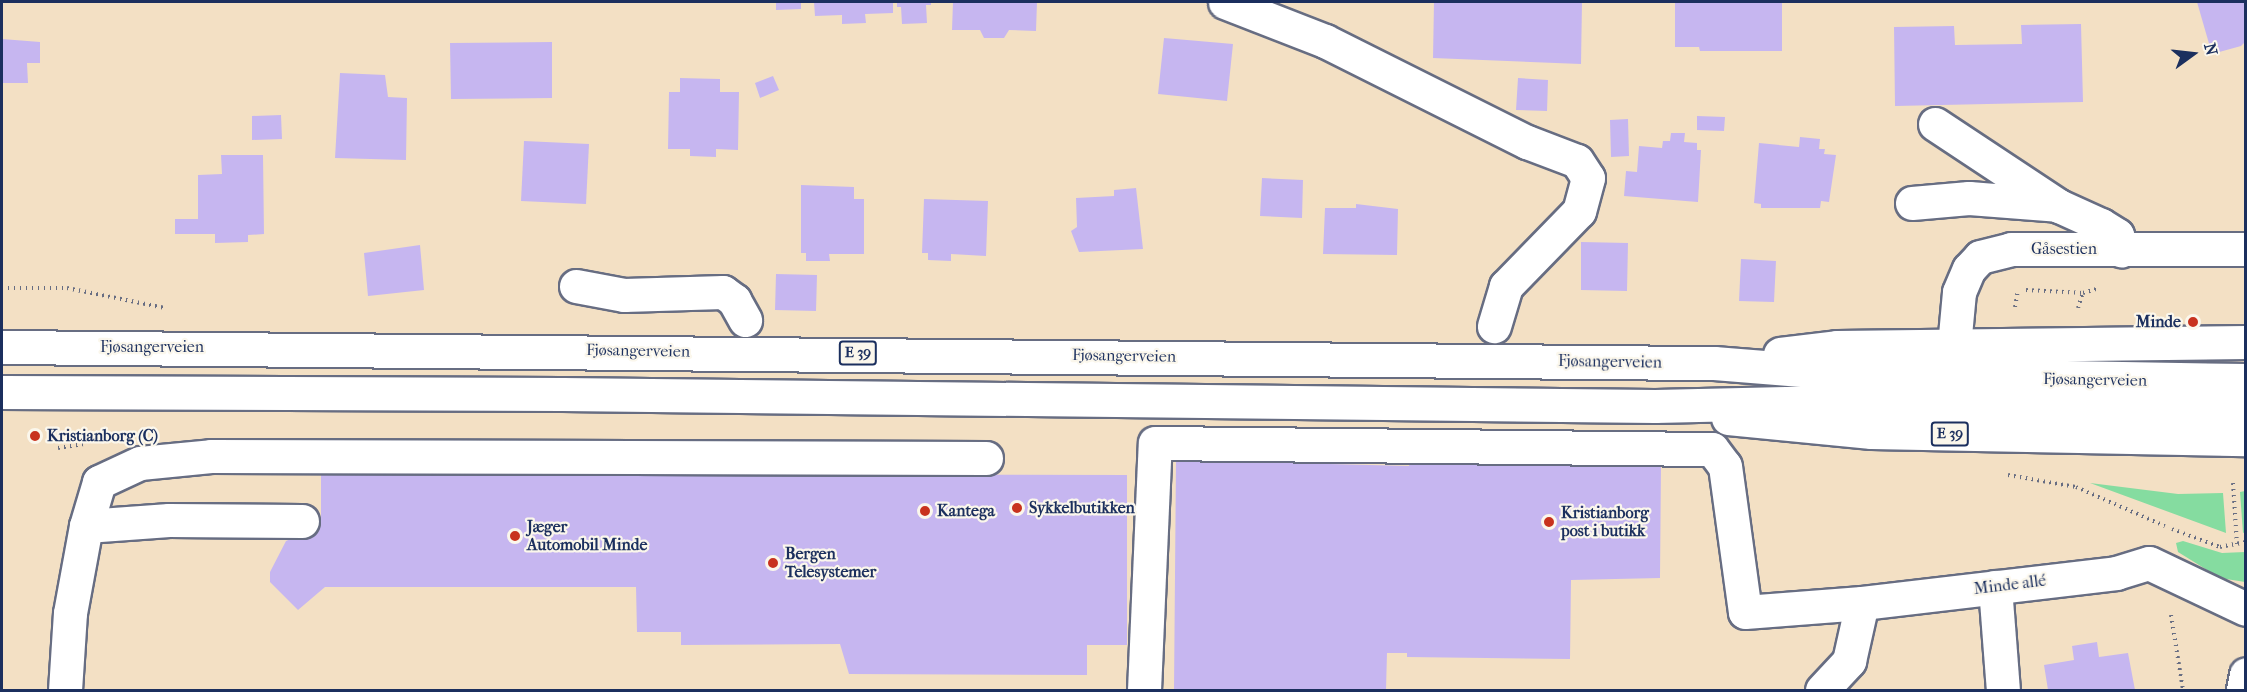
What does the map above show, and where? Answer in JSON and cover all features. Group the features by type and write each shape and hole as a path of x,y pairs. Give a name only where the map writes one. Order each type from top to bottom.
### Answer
{"main road":[{"path":"1225,2 1325,41 1527,142 1577,161 1588,178 1579,211 1506,286 1494,326"},
{"path":"1935,124 2059,206 2117,235 2121,250"},
{"path":"1912,203 1969,198 2059,206"},
{"name":"Gåsestien","path":"1954,346 1959,292 1969,269 1980,257 2011,249 2246,249"},
{"path":"576,286 624,295 723,291 734,300 745,320"},
{"name":"E 39","path":"1714,363 1837,347 2246,342"},
{"name":"Fjøsangerveien","path":"2,347 1714,363 1839,373 2246,381"},
{"name":"Fjøsangerveien","path":"2,392 586,394 1655,406 1873,401 2188,411 2246,409"},
{"name":"E 39","path":"1655,406 1769,425 1871,432 2246,439"},
{"name":"Minde allé","path":"1144,690 1155,443 1712,449 1725,466 1745,612 1862,603 2116,573 2149,563 2246,609"},
{"path":"65,690 70,613 86,526 99,482 140,462 211,456 986,458"},
{"path":"86,526 126,521 302,521"},
{"path":"1995,587 2003,690"},
{"path":"1822,690 1849,661 1862,603"},
{"path":"2243,690 2246,674"}],"path":[{"path":"2,288 67,288 177,310"},
{"path":"2016,297 2016,290 2083,293"},
{"path":"1996,473 2076,487 2220,547 2246,542"},
{"path":"2233,483 2237,544"}],"green space":[{"path":"2090,483 2178,494 2223,493 2226,533"},
{"path":"2245,491 2245,532 2243,533 2240,492"},
{"path":"2183,541 2222,553 2245,552 2245,582 2220,578 2178,552 2176,543"}],"building":[{"path":"776,2 801,2 801,9 776,10"},
{"path":"814,2 893,2 893,13 865,14 866,23 842,24 842,15 815,16"},
{"path":"897,2 931,2 931,5 926,5 927,23 902,24 901,7 897,7"},
{"path":"953,2 1037,2 1036,31 1009,30 1004,38 984,38 980,30 952,30"},
{"path":"1434,2 1582,2 1581,64 1433,58"},
{"path":"1675,2 1782,2 1782,51 1700,51 1699,47 1675,47"},
{"path":"2197,2 2246,2 2246,41 2241,46 2212,54"},
{"path":"2081,24 2083,102 1895,106 1894,27 1954,26 1955,45 2022,44 2021,25"},
{"path":"1164,38 1233,44 1227,101 1158,94"},
{"path":"2,39 40,42 40,63 27,63 28,83 2,83"},
{"path":"552,42 552,98 451,99 450,43"},
{"path":"340,73 385,75 388,97 407,98 406,160 335,158"},
{"path":"773,76 779,90 760,98 755,83"},
{"path":"680,78 720,79 720,92 739,92 738,150 716,149 716,157 690,156 690,149 668,149 669,92 680,92"},
{"path":"1518,78 1548,80 1547,111 1516,110"},
{"path":"281,115 282,139 252,140 252,116"},
{"path":"1697,116 1725,117 1724,131 1697,130"},
{"path":"1628,119 1629,156 1611,157 1610,120"},
{"path":"1671,133 1685,133 1684,142 1697,143 1697,150 1701,150 1698,202 1624,196 1626,171 1637,172 1639,146 1662,148 1663,141 1670,141"},
{"path":"1800,137 1820,139 1819,149 1825,149 1824,154 1836,155 1829,202 1821,201 1820,208 1761,208 1761,204 1754,203 1759,143 1799,147"},
{"path":"524,141 589,144 586,204 521,201"},
{"path":"221,155 263,155 264,234 248,235 248,242 215,243 215,234 175,234 175,219 198,219 198,175 222,174"},
{"path":"1262,178 1303,180 1302,218 1260,216"},
{"path":"801,185 854,187 854,199 864,199 864,254 829,254 830,261 806,261 806,253 801,253"},
{"path":"1136,188 1143,249 1079,252 1071,231 1077,227 1076,198 1114,196 1114,190"},
{"path":"924,199 988,201 986,256 951,254 951,261 928,260 928,253 922,253"},
{"path":"1356,204 1398,209 1397,255 1323,254 1325,208 1356,208"},
{"path":"1581,242 1628,243 1627,291 1581,290"},
{"path":"420,245 424,290 368,296 364,253"},
{"path":"1741,259 1776,261 1774,302 1739,301"},
{"path":"776,274 817,275 816,311 775,310"},
{"path":"1176,460 1409,466 1410,462 1661,465 1660,578 1571,580 1570,659 1407,657 1407,653 1387,653 1386,690 1174,690"},
{"path":"321,474 1127,475 1127,645 1087,645 1087,675 849,674 840,644 681,645 681,632 637,632 636,587 325,587 298,610 270,582 270,572 286,541 321,526"},
{"path":"2097,642 2099,657 2128,653 2135,690 2048,690 2044,665 2074,660 2072,646"}],"place":[{"name":"Minde","path":"2193,322"},
{"name":"Kristianborg (C)","path":"35,436"},
{"name":"Sykkelbutikken","path":"1017,508"},
{"name":"Kantega","path":"925,511"},
{"name":"Kristianborg post i butikk","path":"1549,522"},
{"name":"Jæger Automobil Minde","path":"515,536"},
{"name":"Bergen Telesystemer","path":"773,563"}]}
